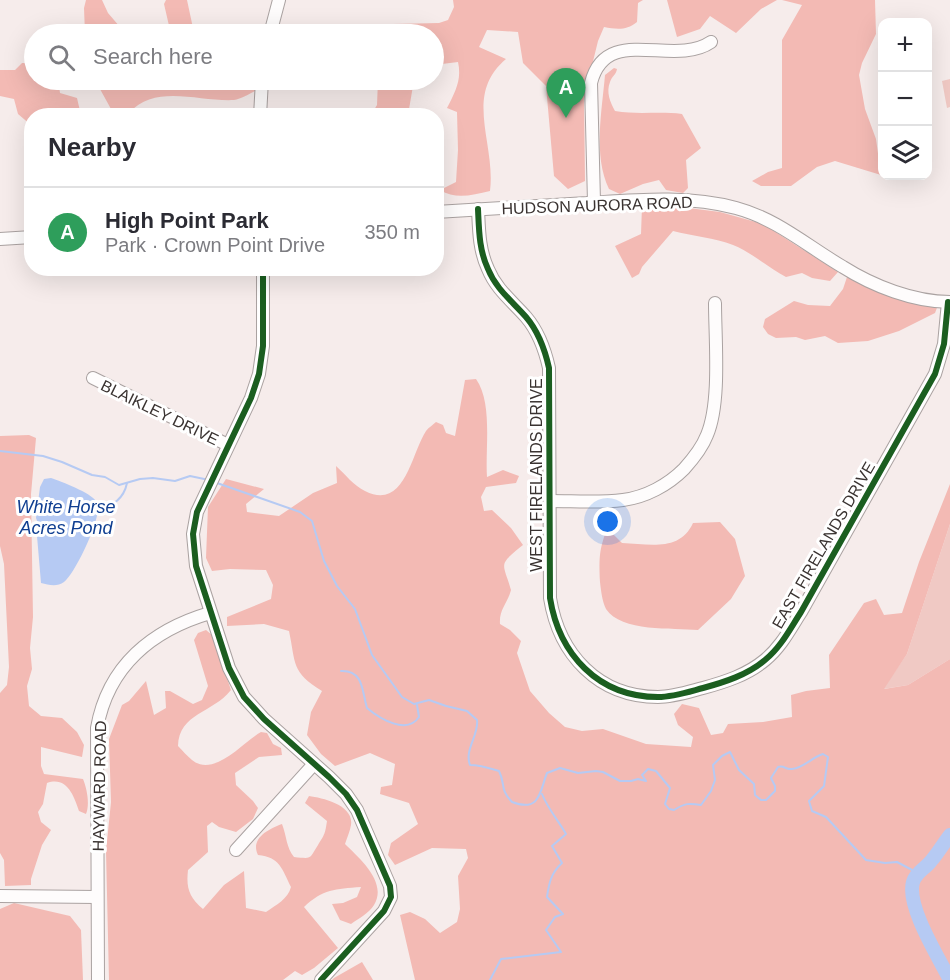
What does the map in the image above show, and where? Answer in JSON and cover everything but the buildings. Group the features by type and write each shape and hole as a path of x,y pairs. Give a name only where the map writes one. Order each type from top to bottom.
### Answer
{"street":[{"path":"273,24 279,0"},
{"path":"594,202 591,83 598,66 608,56 621,51 697,50 711,42"},
{"path":"260,108 261,90"},
{"name":"HUDSON AURORA ROAD","path":"444,211 655,199 693,200 737,208 761,216 781,226 843,268 867,281 903,294 949,302"},
{"name":"WEST FIRELANDS DRIVE","path":"478,209 480,244 488,270 503,293 530,323 542,344 546,359 550,382 550,582"},
{"path":"0,238 24,237"},
{"path":"263,276 263,346 259,374 251,398 197,512 193,534 196,566 210,614 229,668 244,697 264,719 346,794 357,810 385,873 391,897 384,911 321,980"},
{"name":"EAST FIRELANDS DRIVE","path":"550,582 553,618 571,654 587,670 620,690 645,696 660,697 679,694 741,676 757,667 776,650 786,637 935,374 945,340 949,302"},
{"path":"550,501 610,501 637,497 670,482 691,462 707,435 714,408 715,303"},
{"name":"BLAIKLEY DRIVE","path":"93,378 228,446"},
{"name":"HAYWARD ROAD","path":"98,980 97,728 106,696 122,668 149,642 193,618 210,614"},
{"path":"236,850 313,765"},
{"path":"0,896 98,897"}],"shaded area":[{"path":"86,0 102,0 108,13 117,24 85,24"},
{"path":"166,0 187,0 192,24 169,24 164,4"},
{"path":"453,0 643,0 638,3 637,22 625,28 604,27 598,41 584,98 585,181 568,189 554,176 546,86 523,63 518,32 487,30 479,47 506,59 493,73 486,88 484,104 491,173 490,191 458,196 444,192 444,188 456,182 457,112 447,108 458,80 458,62 444,64 444,24 393,24 439,23 448,20 454,7"},
{"path":"667,0 777,0 761,9 736,33 710,16 700,29 677,37"},
{"path":"782,0 875,0 876,34 862,63 859,75 865,109 876,139 878,174 835,161 817,167 791,186 761,186 752,181 768,172 782,168 782,40 802,5"},
{"path":"24,63 24,90 60,90 60,93 77,98 79,108 24,108 24,119 18,114 14,99 0,96 0,70 15,70"},
{"path":"614,68 617,69 608,89 615,111 682,114 701,148 686,160 688,188 683,193 666,190 659,180 620,194 609,189 601,162 600,133 605,75"},
{"path":"950,79 950,107 947,108 942,81"},
{"path":"101,90 255,90 234,100 165,96 152,99 135,108 110,108"},
{"path":"378,90 412,90 409,108 375,108"},
{"path":"665,205 720,212 763,224 838,272 830,281 812,278 802,273 786,277 733,245 673,231 642,267 639,274 632,278 615,246 641,234 642,206"},
{"path":"847,277 891,296 938,305 935,313 899,331 868,341 838,343 825,336 805,340 796,337 776,338 768,334 763,327 765,319 794,301 808,305 830,306 843,289"},
{"path":"476,379 485,400 487,477 503,470 519,476 516,483 486,487 481,497 484,511 492,510 511,528 523,545 509,557 504,565 511,590 501,614 500,624 521,641 517,653 530,691 565,727 582,731 603,729 646,744 691,747 693,737 678,725 674,714 682,704 699,708 711,735 723,733 728,724 763,722 792,717 791,695 830,688 829,655 864,603 876,599 884,615 902,613 919,562 950,484 950,524 907,654 884,689 908,685 950,659 950,980 415,980 400,915 410,912 425,919 440,933 457,922 460,909 458,876 468,858 466,849 432,848 395,865 388,855 391,843 418,824 409,803 380,794 381,787 392,785 395,764 370,753 335,766 321,754 307,735 311,712 322,691 305,678 296,666 289,631 264,624 227,626 227,617 271,599 273,585 266,570 212,571 206,558 208,507 226,479 264,489 246,504 247,512 279,516 313,493 337,483 336,466 361,489 378,495 389,493 398,487 405,477 430,427 436,422 443,425 446,433 455,436 465,380"},
{"path":"29,435 36,438 31,494 33,617 30,648 32,669 27,686 29,706 41,716 62,718 77,732 84,745 82,757 41,747 41,766 44,774 83,779 88,806 86,814 79,811 72,794 65,785 60,782 47,783 43,804 38,812 41,822 51,830 42,845 31,885 5,886 4,860 0,853 0,693 7,685 9,667 4,564 0,546 0,436"},
{"path":"720,522 735,539 745,576 731,599 698,630 662,629 635,625 623,622 606,609 601,592 600,566 601,549 607,528 622,543 653,545 672,542 680,538 693,523"},
{"path":"950,524 950,659 908,685 883,689 907,654"},
{"path":"206,630 212,635 231,690 224,698 190,720 180,735 178,746 192,760 210,765 219,762 261,732 267,733 273,744 281,748 282,755 259,757 235,773 236,785 258,808 253,819 236,832 219,827 212,822 207,826 208,852 188,870 188,887 194,900 203,909 224,885 244,871 246,908 266,912 281,901 291,887 276,861 258,855 256,844 262,835 282,824 288,846 294,857 308,858 323,836 327,821 305,803 309,796 336,804 348,812 351,825 345,844 375,879 377,896 369,911 351,924 340,920 332,904 343,903 357,897 361,887 324,893 304,907 338,948 302,975 295,971 283,980 109,980 106,851 111,802 109,739 122,705 129,701 146,681 154,715 166,708 165,691 170,691 193,704 202,700 208,686 194,640 198,633"},
{"path":"14,903 70,916 81,930 83,980 0,980 0,909"},
{"path":"362,962 373,980 332,980 334,978"}],"water":[{"name":"White Horse Acres Pond","path":"51,478 93,498 97,502 98,509 93,530 75,568 64,582 56,585 41,583 37,536 39,526 36,518 40,487 44,479"}],"waterway":[{"path":"0,451 43,456 92,475 105,477 119,485 153,478 175,481 190,476 209,480"},
{"path":"98,508 117,501 127,483"},
{"path":"217,483 300,512 312,521 324,561 337,586 355,609 372,655 402,697 414,704 429,700 467,711 477,720 469,754 470,765 499,771 505,793 512,802 522,805 534,802 538,798 547,773 560,768 578,773 603,772 620,781 638,779 646,781 642,775 648,769 656,771 670,788 665,804 669,809 674,810 687,804 701,805 711,791 715,780 713,765 730,752 739,770 754,784 755,795 761,800 766,800 775,791 771,778 778,767 796,768 823,754 828,757 824,786 809,801 812,811 826,817 866,860 897,862 914,871"},
{"path":"341,671 354,674 358,678 367,708 379,717 393,723 408,725 419,717 417,705"},
{"path":"490,980 501,959 561,952 546,930 555,917 563,914 547,897 551,878 562,863 552,846 566,834 542,794"},
{"path":"950,835 934,858 916,876 912,892 914,904 925,932 950,980"}],"cycle path":[{"path":"478,209 481,247 491,276 534,328 549,368 550,598 555,618 572,654 585,668 600,680 617,689 637,695 669,696 728,680 758,665 781,644 935,374 944,344 948,302"},
{"path":"263,276 263,346 259,374 251,398 197,512 193,534 196,566 229,668 244,697 264,719 346,794 357,810 390,886 391,897 384,911 321,980"}],"place":[{"name":"High Point Park","path":"566,118"}]}
